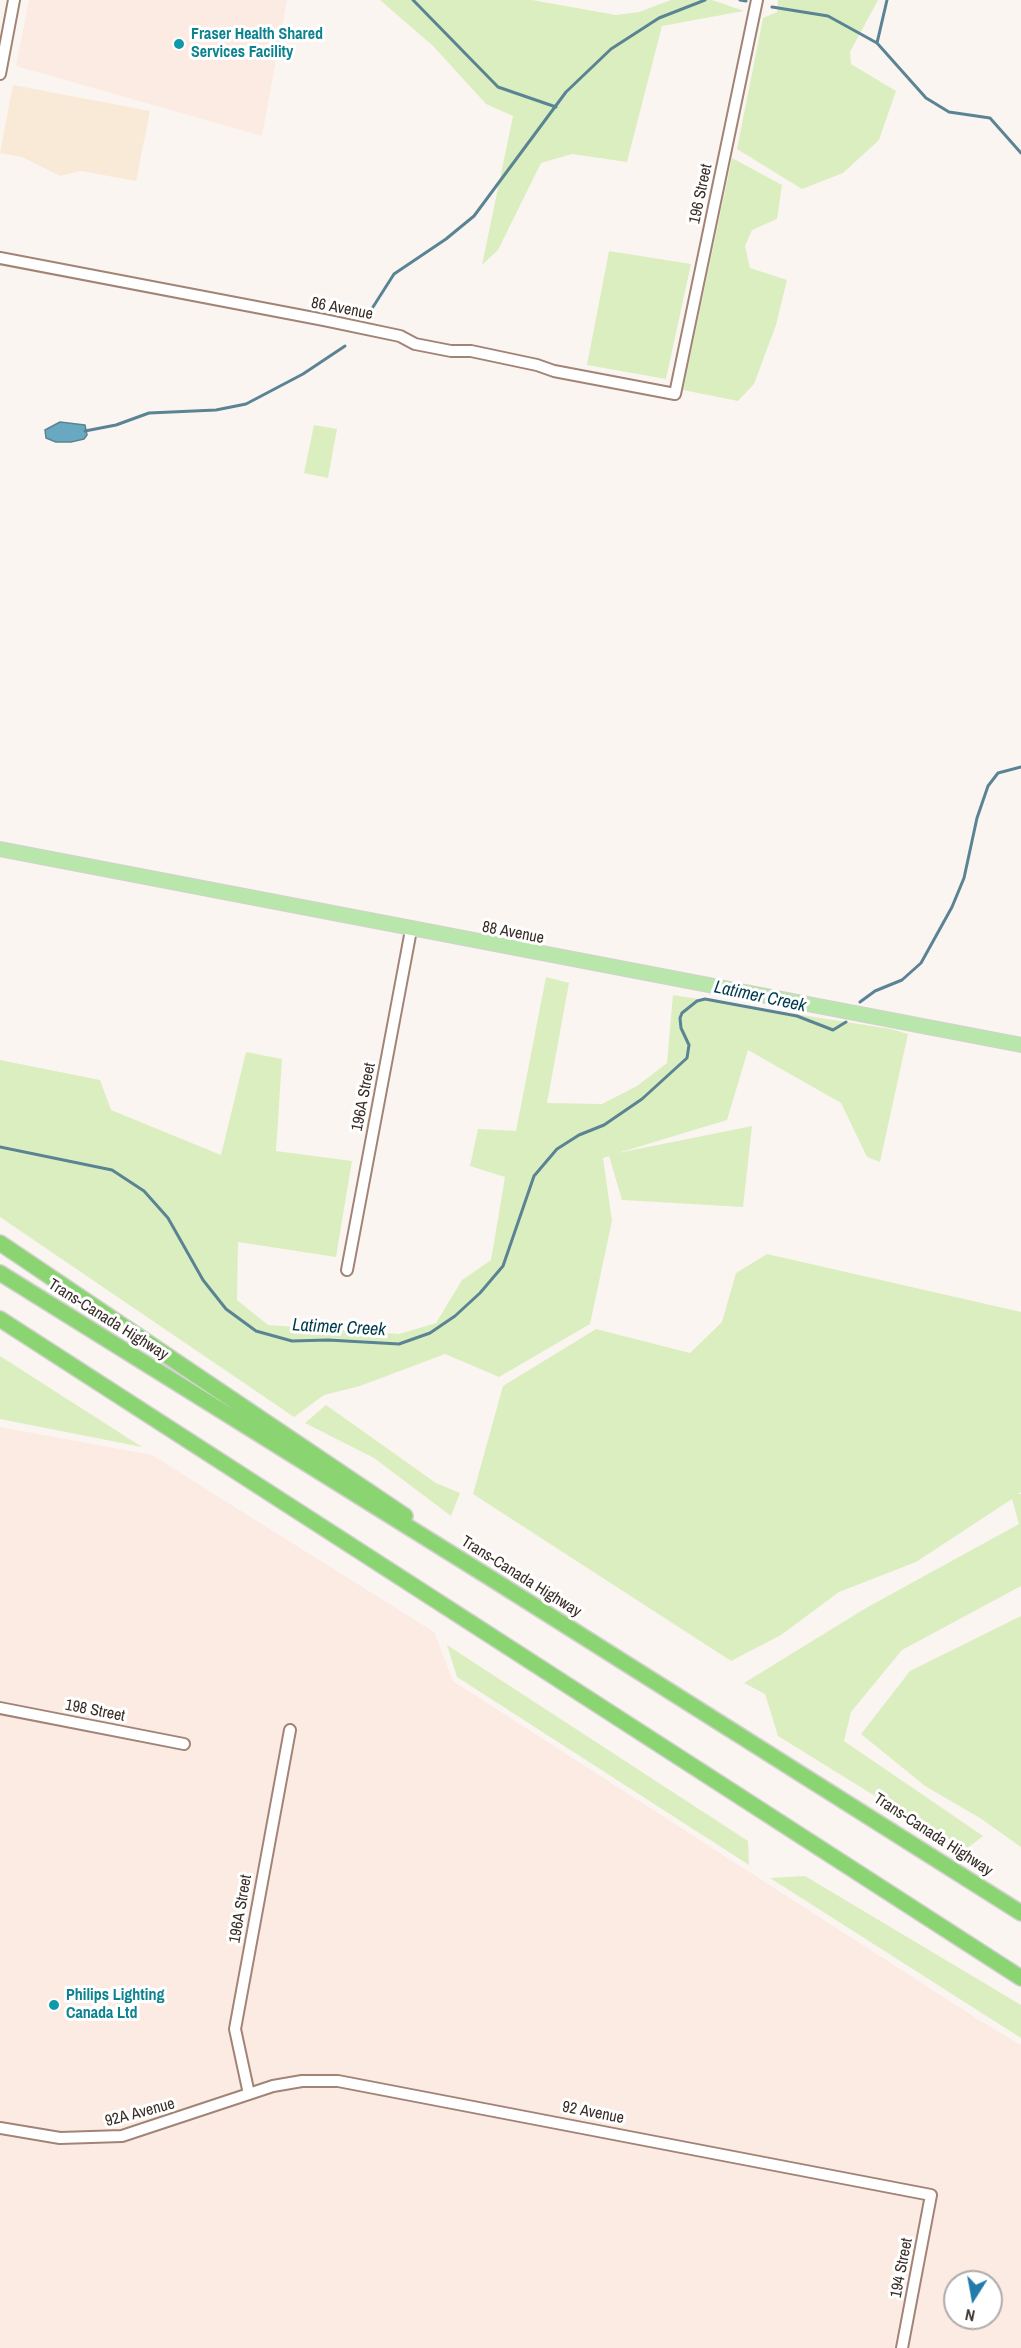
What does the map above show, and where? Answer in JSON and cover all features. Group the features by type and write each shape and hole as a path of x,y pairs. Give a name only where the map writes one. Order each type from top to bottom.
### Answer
{"highway":[{"path":"0,1244 360,1483 492,1579"},
{"name":"Trans-Canada Highway","path":"0,1273 492,1579 1021,1913"},
{"path":"0,1320 1018,1976"}],"main road":[{"name":"88 Avenue","path":"0,849 226,891 411,930 1021,1045"}],"street":[{"path":"0,74 14,0"},
{"name":"196 Street","path":"675,394 757,0"},
{"name":"86 Avenue","path":"0,258 357,327 400,336 415,344 451,351 471,351 537,365 554,372 675,394"},
{"name":"196A Street","path":"347,1270 411,930"},
{"name":"198 Street","path":"0,1708 184,1744"},
{"name":"196A Street","path":"249,2094 235,2029 290,1730"},
{"name":"92 Avenue","path":"249,2094 302,2081 360,2083 931,2194"},
{"name":"92A Avenue","path":"0,2128 60,2138 122,2136 249,2094"},
{"name":"194 Street","path":"902,2348 931,2194"}],"shaded area":[{"path":"29,0 287,0 262,136 16,66"},
{"path":"13,85 150,111 136,181 81,171 60,176 22,157 0,153"},
{"path":"0,1427 152,1455 434,1632 453,1681 1021,2045 1021,2348 0,2348"}],"green space":[{"path":"380,0 532,0 616,15 639,12 671,0 712,0 744,11 662,26 627,162 572,154 541,163 498,250 482,265 513,116 486,104 433,46"},
{"path":"778,0 878,0 850,52 851,64 896,91 879,140 843,173 802,189 737,149 763,18 777,12"},
{"path":"732,158 782,185 777,219 752,230 745,246 750,268 787,280 776,325 754,384 738,401 683,390"},
{"path":"609,251 691,264 666,379 587,365"},
{"path":"314,425 337,429 328,478 304,473"},
{"path":"546,977 569,983 547,1103 602,1104 637,1086 667,1063 673,995 891,1029 908,1034 880,1162 867,1157 841,1103 748,1050 727,1120 618,1153 752,1126 743,1207 622,1200 609,1156 603,1158 612,1221 590,1324 499,1377 445,1354 360,1386 324,1395 294,1417 0,1217 0,1060 100,1080 111,1110 221,1155 246,1052 282,1059 276,1151 352,1161 336,1257 238,1242 237,1300 268,1325 399,1334 436,1323 462,1280 491,1260 505,1177 470,1166 478,1129 516,1131"},
{"path":"767,1254 1021,1312 1021,1492 1018,1494 1021,1494 1021,1586 902,1650 851,1712 844,1741 983,1836 964,1851 778,1736 765,1694 744,1683 866,1608 1019,1524 1012,1499 916,1562 839,1592 781,1635 731,1661 473,1494 503,1386 596,1329 690,1353 722,1322 736,1273"},
{"path":"0,1356 142,1447 0,1419"},
{"path":"326,1405 436,1483 460,1493 451,1516 374,1458 305,1423"},
{"path":"1021,1616 1021,1847 980,1818 925,1786 861,1734 910,1671"},
{"path":"447,1645 748,1841 749,1865 457,1677"},
{"path":"805,1876 1021,2005 1021,2038 770,1878"}],"water":[{"path":"60,422 85,425 87,435 84,439 71,442 56,442 46,438 45,430"}],"waterway":[{"path":"413,0 498,87 556,107"},
{"path":"366,318 394,274 446,239 474,216 566,92 611,49 659,18 705,0"},
{"path":"740,0 746,1"},
{"path":"877,43 887,0"},
{"path":"772,7 828,16 877,43 926,98 949,112 990,118 1021,153"},
{"path":"85,431 116,425 149,413 216,410 246,404 303,374 345,346"},
{"name":"Latimer Creek","path":"860,1002 875,991 902,980 921,963 952,907 964,878 977,818 988,786 998,773 1021,767"},
{"name":"Latimer Creek","path":"0,1147 112,1170 144,1191 168,1218 203,1280 226,1309 256,1331 292,1341 328,1340 399,1344 430,1333 455,1316 480,1293 503,1266 534,1176 557,1149 579,1135 604,1125 642,1099 687,1058 689,1045 681,1028 680,1018 682,1013 697,1001 705,999 797,1016 833,1030 846,1022"}],"place":[{"name":"Fraser Health Shared Services Facility","path":"179,44"},
{"name":"Philips Lighting Canada Ltd","path":"54,2005"}]}
